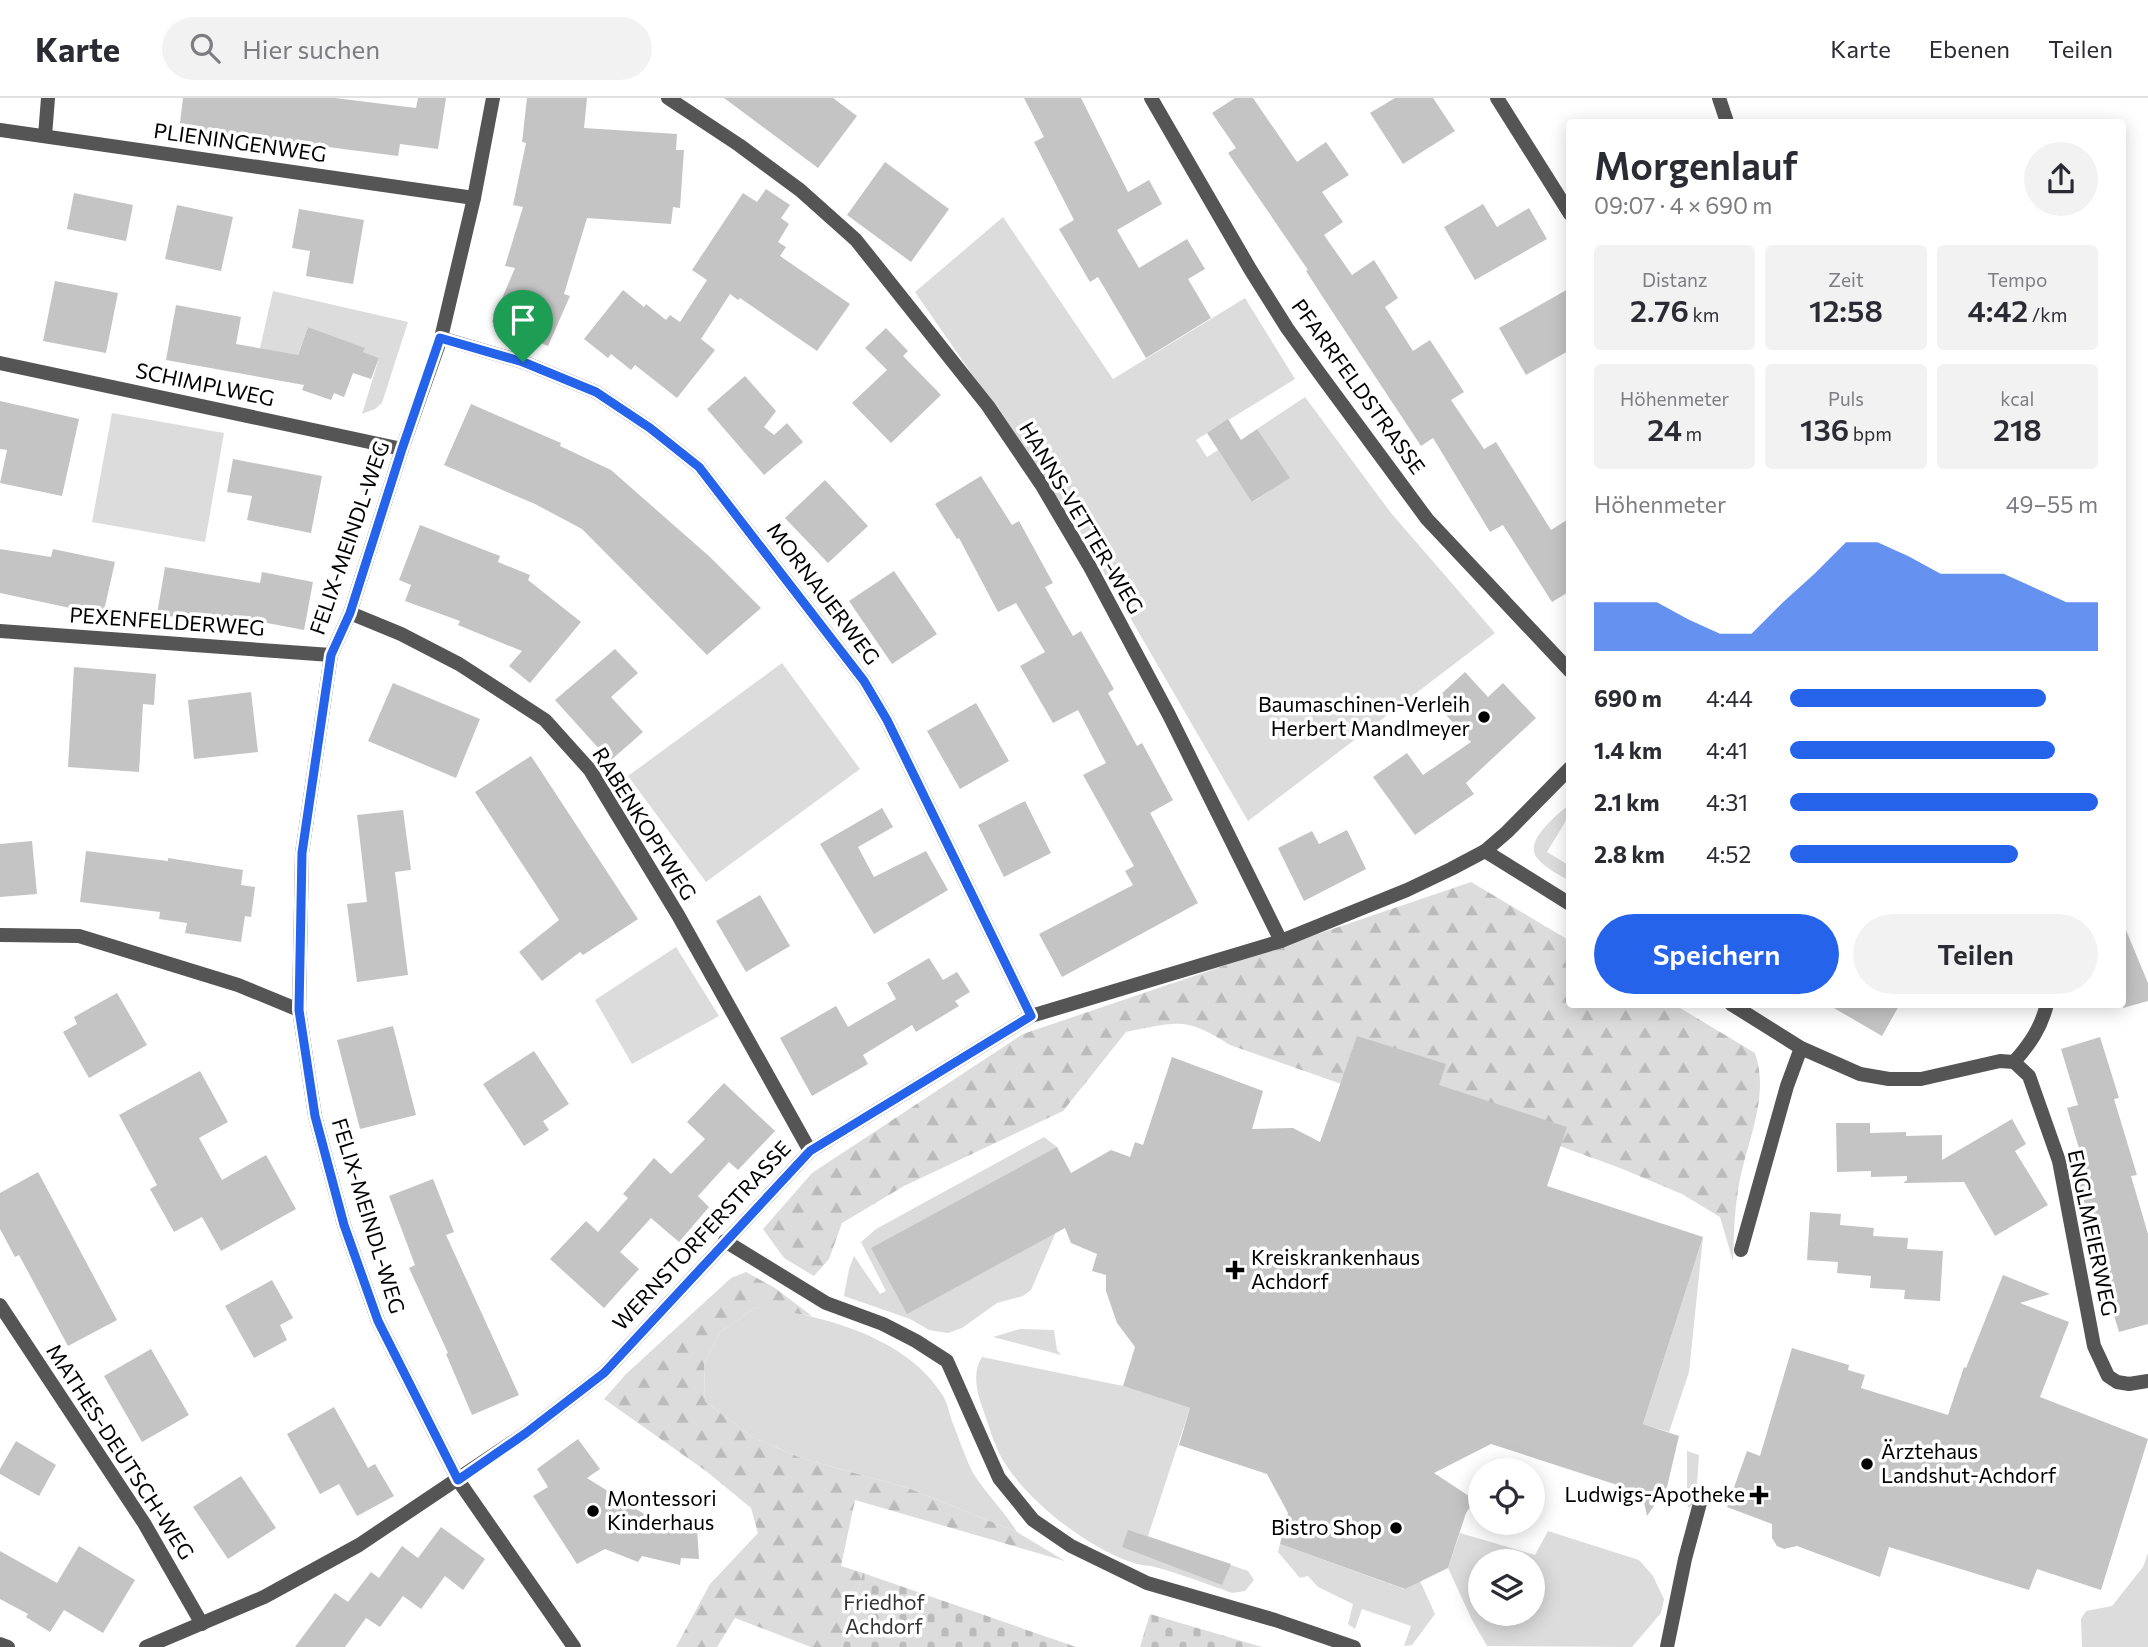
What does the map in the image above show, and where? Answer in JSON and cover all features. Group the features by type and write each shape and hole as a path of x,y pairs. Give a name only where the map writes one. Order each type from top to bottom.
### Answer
{"street":[{"path":"45,136 48,98"},
{"name":"FELIX-MEINDL-WEG","path":"492,98 474,198 440,338 350,613 331,655 302,853 299,1010 315,1116 348,1237 378,1321 458,1480 574,1647"},
{"name":"PFARRFELDSTRASSE","path":"1151,98 1250,268 1287,328 1320,374 1427,519 1566,667"},
{"path":"1497,98 1566,208"},
{"path":"1718,98 1726,119"},
{"name":"HANNS-VETTER-WEG","path":"673,99 800,190 856,240 988,406 1041,484 1090,567 1169,715 1281,941"},
{"name":"PLIENINGENWEG","path":"0,130 474,198"},
{"name":"MORNAUERWEG","path":"440,338 523,362 596,392 650,428 699,467 864,681 882,710 1031,1016"},
{"name":"SCHIMPLWEG","path":"0,363 402,449"},
{"name":"RABENKOPFWEG","path":"350,613 401,634 459,664 545,720 590,771 678,915 810,1151"},
{"name":"PEXENFELDERWEG","path":"0,631 331,655"},
{"name":"WERNSTORFERSTRASSE","path":"146,1647 264,1597 359,1545 526,1433 604,1373 810,1151 1031,1016 1281,941 1407,890 1485,851 1566,772"},
{"path":"1485,851 1566,902"},
{"path":"0,935 79,936 239,985 299,1010"},
{"path":"1737,1008 1801,1048 1860,1074 1889,1079 1921,1079 2000,1061 2014,1062 2033,1040 2046,1008"},
{"path":"1741,1250 1787,1086 1801,1048"},
{"name":"ENGLMEIERWEG","path":"2014,1062 2029,1076 2059,1161 2094,1346 2108,1376 2117,1382 2129,1384 2148,1381"},
{"path":"725,1241 826,1303 883,1324 947,1361 999,1478 1033,1520 1070,1546 1147,1583 1275,1620 1354,1647"},
{"name":"MATHES-DEUTSCH-WEG","path":"0,1305 144,1523 202,1624"},
{"path":"1667,1647 1685,1559 1700,1503"},
{"path":"0,1644 8,1647"}],"green space":[{"path":"1003,217 1113,379 1245,298 1295,379 1196,440 1207,457 1218,450 1253,502 1289,478 1257,429 1305,397 1391,513 1495,633 1248,821 1077,526 915,292"},
{"path":"273,291 408,322 382,403 362,414 379,358 363,352 364,348 308,327 294,365 260,348"},
{"path":"112,413 224,433 205,542 92,522"},
{"path":"782,663 860,769 706,882 628,776"},
{"path":"1566,807 1566,821 1547,852 1566,864 1566,879 1544,865 1534,851 1538,836"},
{"path":"1471,882 1566,939 1566,1008 1680,1008 1755,1053 1760,1088 1755,1122 1738,1191 1733,1261 1720,1217 1682,1194 1620,1168 1445,1104 1413,1109 1230,1045 1202,1029 1180,1024 1126,1032 1063,1111 904,1186 842,1223 829,1259 814,1276 784,1258 763,1229 812,1173 1023,1034"},
{"path":"676,947 719,1016 632,1064 595,1000"},
{"path":"1044,1137 1057,1147 1056,1232 1031,1290 1023,1296 997,1303 962,1328 948,1333 929,1330 910,1319 844,1296 854,1256 880,1294 886,1291 861,1242 876,1229"},
{"path":"1703,1237 1689,1372 1669,1432 1643,1424"},
{"path":"746,1272 775,1288 812,1316 756,1307 719,1333 704,1365 705,1401 752,1437 801,1458 908,1488 1017,1532 1065,1561 855,1500 841,1566 863,1573 841,1647 811,1647 735,1618 717,1647 676,1647 710,1584 758,1533 751,1508 706,1471 604,1399 626,1374 731,1278"},
{"path":"756,1307 834,1323 860,1332 908,1358 928,1376 943,1396 972,1471 1017,1532 908,1488 801,1458 752,1437 705,1401 704,1365 719,1333"},
{"path":"1020,1329 1054,1330 1057,1350 1061,1355 993,1337"},
{"path":"982,1357 1123,1386 1190,1408 1148,1536 1248,1571 1254,1580 1245,1591 1232,1593 1116,1556 1077,1534 1039,1503 1009,1470 995,1445 977,1387 978,1364"},
{"path":"1687,1451 1699,1455 1696,1500 1689,1508 1687,1505"},
{"path":"1548,1531 1639,1560 1653,1576 1664,1599 1661,1613 1632,1647 1487,1646 1475,1626 1545,1626 1545,1549 1538,1549"},
{"path":"1460,1533 1515,1549 1468,1549 1468,1611 1448,1568"},
{"path":"1280,1544 1404,1589 1420,1581 1435,1614 1412,1645 1404,1646 1411,1626 1362,1609 1355,1629 1348,1624 1353,1604 1318,1587 1308,1576 1300,1578 1278,1552"},
{"path":"2148,1553 2148,1647 2082,1647 2081,1619 2086,1611 2112,1606 2143,1567"},
{"name":"Friedhof Achdorf","path":"863,1573 1076,1647 841,1647"},
{"path":"1150,1614 1262,1647 1140,1647"}],"building":[{"path":"183,98 335,98 416,108 418,98 446,98 438,149 400,144 398,156 204,131 203,134 179,131"},
{"path":"527,98 587,98 584,128 677,134 676,150 684,150 680,208 673,207 671,224 587,218 564,294 570,296 548,346 492,322 515,268 505,266 523,207 513,205 526,143 522,142"},
{"path":"724,98 833,98 857,116 818,168"},
{"path":"1024,98 1081,98 1128,192 1149,180 1162,204 1117,230 1139,268 1187,239 1205,269 1188,279 1211,318 1146,358 1098,277 1090,282 1059,229 1074,220 1034,142 1044,137"},
{"path":"1235,98 1253,98 1297,162 1326,142 1349,175 1322,192 1343,222 1324,235 1352,275 1374,260 1398,298 1385,307 1413,351 1430,340 1464,392 1451,400 1484,449 1496,442 1551,530 1566,521 1566,593 1552,602 1503,525 1490,532 1433,438 1421,446 1306,271 1308,270 1228,153 1236,148 1212,113"},
{"path":"1395,98 1433,98 1455,131 1403,164 1370,113"},
{"path":"885,162 949,209 911,262 847,215"},
{"path":"766,189 790,205 781,218 789,224 778,242 786,247 780,256 850,304 817,351 740,298 738,300 730,294 701,339 715,350 677,398 635,365 631,370 611,354 608,358 584,339 623,290 666,320 670,315 680,322 707,280 692,270 743,193 757,202"},
{"path":"74,193 133,205 126,241 67,229"},
{"path":"1483,204 1497,227 1529,208 1547,239 1475,280 1444,227"},
{"path":"177,205 233,217 221,271 165,259"},
{"path":"299,209 364,220 353,284 306,276 310,251 292,248"},
{"path":"55,281 118,293 106,353 43,341"},
{"path":"1566,290 1566,352 1526,375 1499,328"},
{"path":"176,305 241,317 236,344 298,355 308,327 365,348 363,352 379,358 371,379 353,373 344,397 334,393 331,400 302,390 304,385 166,360"},
{"path":"886,328 908,351 903,356 941,395 891,443 852,403 887,370 865,348"},
{"path":"745,376 776,411 764,427 774,435 787,423 803,442 764,475 707,409"},
{"path":"0,401 79,419 62,496 0,483 7,450 0,449"},
{"path":"471,404 561,443 560,446 611,470 710,557 761,608 707,655 582,529 535,504 444,465"},
{"path":"1228,419 1241,440 1257,429 1290,478 1252,502 1207,433"},
{"path":"233,459 322,476 311,533 247,520 252,496 227,492"},
{"path":"981,476 1012,525 1019,521 1053,583 1045,587 1073,636 1081,631 1114,689 1108,693 1137,746 1142,743 1173,800 1150,813 1198,903 1062,977 1039,934 1133,885 1125,871 1134,866 1083,775 1106,763 1078,710 1053,723 1020,666 1045,652 1016,603 998,612 959,538 957,539 935,504"},
{"path":"825,480 868,526 828,563 785,518"},
{"path":"420,525 500,556 498,562 530,575 528,580 581,622 530,683 509,666 522,651 458,625 460,621 405,601 411,585 399,580"},
{"path":"0,549 51,557 53,549 115,562 103,615 0,593"},
{"path":"165,567 260,583 262,572 313,582 304,630 225,615 223,625 157,614"},
{"path":"894,571 937,634 892,664 849,601"},
{"path":"615,649 638,673 611,697 643,732 610,761 555,700"},
{"path":"74,667 156,674 154,705 143,704 139,772 68,767"},
{"path":"1465,672 1488,697 1503,683 1536,718 1466,783 1474,794 1415,835 1373,777 1407,753 1423,775 1471,742 1446,715 1451,710 1438,697"},
{"path":"393,683 480,719 456,778 368,741"},
{"path":"251,692 258,752 194,759 188,700"},
{"path":"976,703 1009,761 960,789 927,731"},
{"path":"531,756 638,919 583,955 580,952 542,981 519,952 559,920 475,792"},
{"path":"1025,801 1051,853 1004,877 978,825"},
{"path":"882,808 893,827 858,847 874,877 926,851 948,890 874,934 820,844"},
{"path":"403,810 411,870 395,872 408,975 357,982 347,904 367,902 357,815"},
{"path":"1347,830 1366,869 1304,901 1278,848 1312,831 1319,844"},
{"path":"32,841 37,894 0,897 0,844"},
{"path":"86,851 168,861 168,858 243,870 241,885 255,887 251,917 245,916 241,942 185,933 187,923 159,919 160,912 80,902"},
{"path":"760,895 790,946 746,972 716,921"},
{"path":"2126,930 2148,983 2148,1001 2126,1007"},
{"path":"929,958 943,980 957,972 970,992 955,1001 959,1006 916,1032 912,1025 863,1055 868,1064 812,1096 780,1038 836,1006 848,1027 896,999 887,983"},
{"path":"117,993 147,1045 89,1078 63,1032 77,1024 74,1017"},
{"path":"1834,1008 1898,1008 1882,1036"},
{"path":"393,1026 416,1115 360,1129 337,1040"},
{"path":"1357,1036 1446,1064 1439,1085 1567,1127 1547,1186 1703,1237 1643,1424 1679,1436 1667,1487 1647,1516 1642,1493 1545,1462 1545,1458 1534,1458 1491,1444 1434,1473 1468,1495 1468,1510 1448,1568 1405,1589 1280,1544 1288,1513 1267,1474 1179,1445 1190,1408 1123,1386 1135,1347 1117,1323 1106,1291 1106,1275 1092,1271 1097,1254 1071,1243 1065,1228 907,1314 871,1248 1057,1147 1071,1173 1111,1150 1130,1157 1135,1142 1143,1145 1172,1057 1263,1091 1252,1129 1293,1128 1320,1142"},
{"path":"2100,1037 2119,1098 2114,1099 2137,1175 2131,1176 2148,1234 2148,1324 2119,1332 2103,1279 2095,1281 2089,1261 2100,1257 2098,1249 2104,1247 2092,1206 2086,1208 2077,1178 2087,1175 2067,1108 2078,1105 2061,1049"},
{"path":"534,1051 569,1104 543,1121 549,1130 524,1146 483,1084"},
{"path":"200,1071 228,1122 199,1138 222,1180 266,1155 296,1209 221,1251 202,1217 174,1232 150,1189 157,1185 119,1115"},
{"path":"724,1083 775,1131 738,1170 729,1162 698,1196 709,1207 679,1242 651,1218 620,1252 639,1269 604,1308 550,1259 586,1221 598,1232 628,1198 623,1194 654,1158 671,1174 705,1139 687,1122"},
{"path":"2012,1119 2026,1144 2015,1151 2048,1205 1995,1236 1964,1182 1903,1183 1907,1176 1871,1177 1871,1171 1837,1172 1836,1123 1870,1123 1870,1133 1942,1135 1942,1160"},
{"path":"38,1172 117,1320 68,1346 19,1255 15,1257 0,1229 0,1193"},
{"path":"433,1179 454,1232 446,1235 519,1395 472,1415 446,1354 448,1353 409,1268 415,1265 389,1196"},
{"path":"1810,1212 1841,1214 1840,1225 1874,1228 1873,1236 1908,1238 1907,1249 1943,1251 1940,1301 1904,1299 1905,1290 1870,1288 1871,1276 1837,1273 1838,1262 1807,1260"},
{"path":"2003,1275 2050,1294 2020,1303 2069,1322 2040,1397 2148,1439 2101,1590 2037,1569 2029,1590 1889,1547 1880,1577 1797,1546 1784,1549 1777,1546 1772,1538 1772,1524 1727,1507 1747,1451 1760,1456 1792,1348 1849,1365 1848,1370 1865,1375 1861,1388 1948,1415 1964,1367 1966,1368"},
{"path":"272,1280 293,1318 280,1325 287,1340 254,1358 225,1306"},
{"path":"151,1349 189,1415 142,1442 104,1376"},
{"path":"334,1407 368,1468 375,1464 394,1496 357,1516 339,1484 320,1494 287,1434"},
{"path":"578,1439 600,1469 587,1478 652,1519 677,1528 697,1528 699,1559 681,1558 680,1565 642,1556 638,1562 605,1549 577,1564 533,1496 548,1487 537,1469"},
{"path":"16,1441 56,1465 39,1496 0,1474 0,1469"},
{"path":"241,1476 276,1528 228,1559 193,1507"},
{"path":"441,1527 485,1559 463,1590 445,1576 421,1609 403,1596 380,1627 366,1618 345,1647 295,1647 335,1593 348,1602 371,1572 379,1578 402,1546 418,1558"},
{"path":"1128,1530 1231,1564 1222,1585 1122,1547"},
{"path":"79,1546 135,1580 103,1633 64,1610 50,1632 26,1617 28,1614 0,1599 0,1551 57,1583"}],"place":[{"name":"Baumaschinen-Verleih Herbert Mandlmeyer","path":"1484,717"},
{"name":"Kreiskrankenhaus Achdorf","path":"1235,1270"},
{"name":"Ärztehaus Landshut-Achdorf","path":"1867,1464"},
{"name":"Ludwigs-Apotheke","path":"1759,1495"},
{"name":"Montessori Kinderhaus","path":"593,1511"},
{"name":"Bistro Shop","path":"1396,1528"}],"route":[{"path":"440,338 523,362 596,392 650,428 699,467 755,539 864,681 887,720 1031,1016 810,1151 604,1373 526,1433 458,1480 378,1321 344,1225 315,1116 299,1010 302,853 331,655 350,613 440,338"}]}
